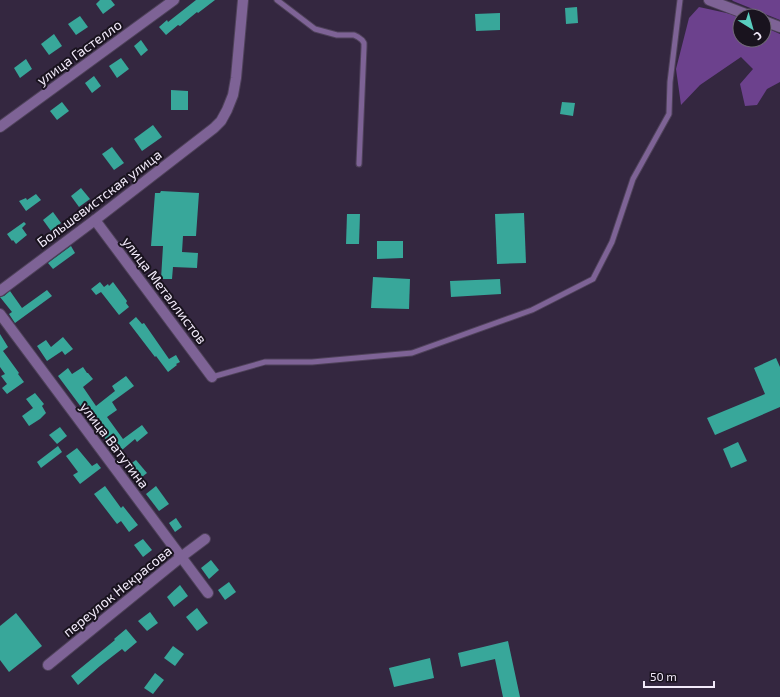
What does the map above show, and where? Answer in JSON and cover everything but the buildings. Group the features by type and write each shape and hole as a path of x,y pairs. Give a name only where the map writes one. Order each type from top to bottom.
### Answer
{"street":[{"name":"улица Гастелло","path":"0,127 174,0"},
{"name":"Большевистская улица","path":"0,291 214,128 221,120 228,110 233,95 236,78 243,0"},
{"path":"709,0 732,9"},
{"name":"улица Металлистов","path":"95,220 212,377"},
{"name":"улица Ватутина","path":"0,314 208,593"},
{"name":"переулок Некрасова","path":"48,666 205,539"}],"lane":[{"path":"277,0 315,28 337,35 354,35 364,43 359,164"},
{"path":"212,377 265,362 312,362 412,353 532,310 593,280 612,242 633,179 669,114 670,82 680,0"}],"shaded area":[{"path":"732,0 780,0 780,20 772,17 772,8 750,8"},
{"path":"699,7 732,14 732,48 772,48 772,30 780,34 780,82 767,89 757,105 745,106 740,84 753,69 741,57 700,85 681,105 676,69 689,18"}]}
